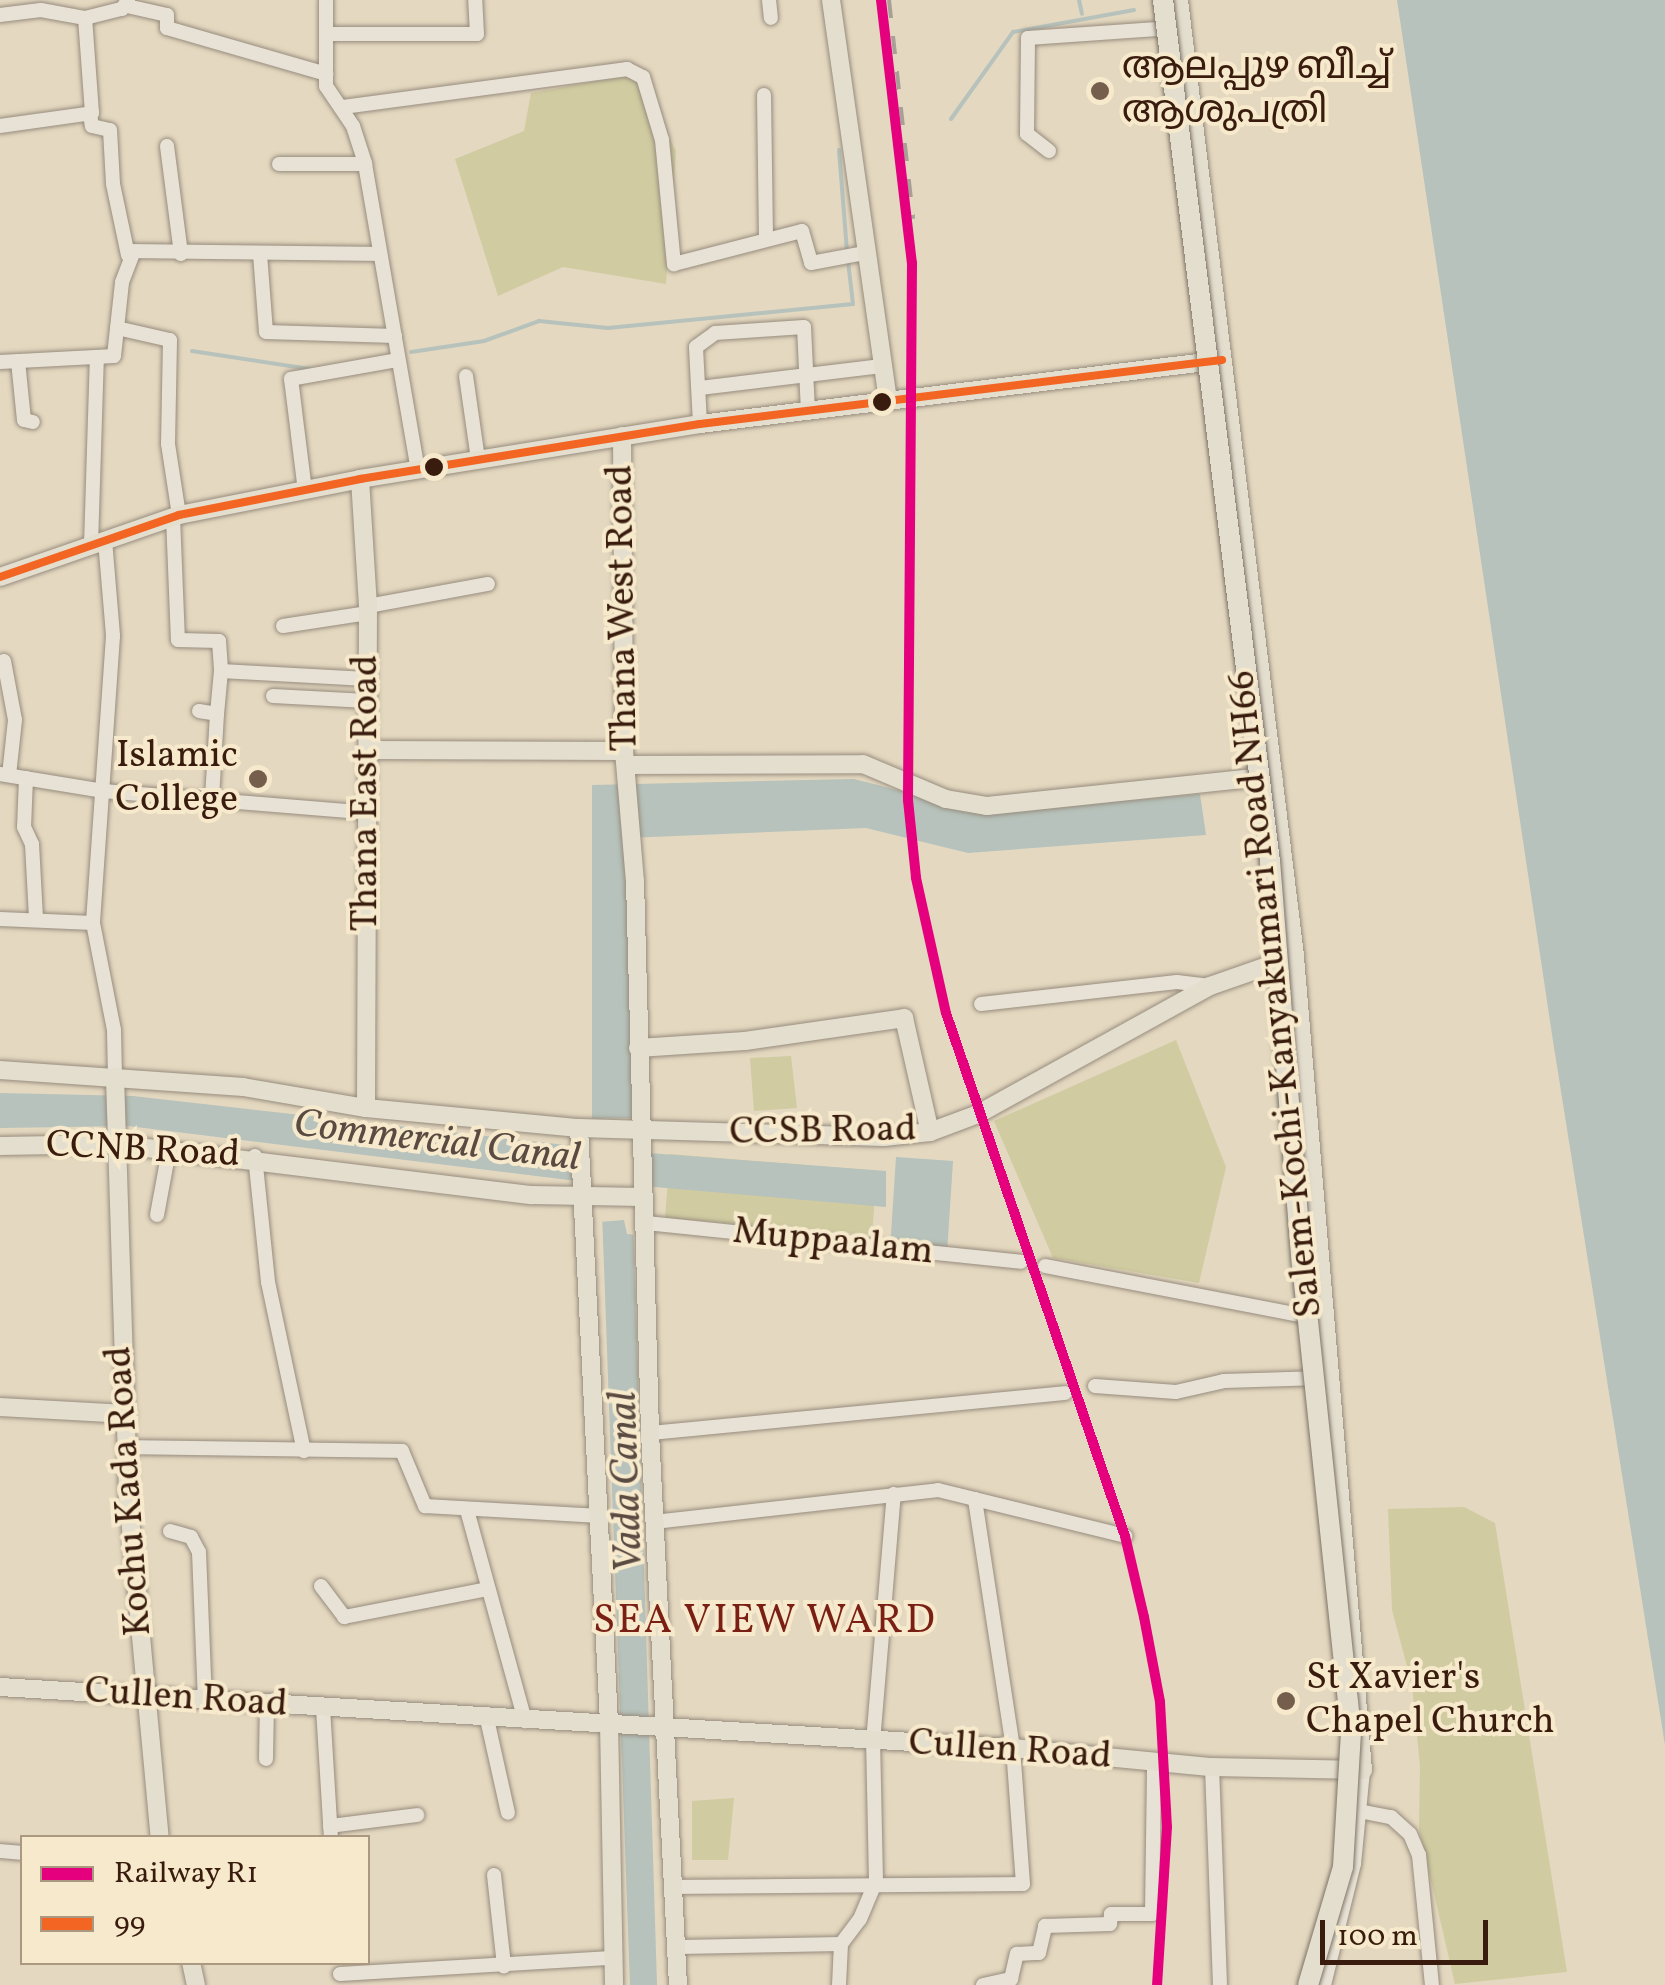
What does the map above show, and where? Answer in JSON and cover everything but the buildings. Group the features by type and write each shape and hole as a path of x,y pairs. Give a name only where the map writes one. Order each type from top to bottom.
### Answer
{"highway":[{"name":"Salem-Kochi-Kanyakumari Road NH66","path":"1163,0 1270,861 1302,1264 1351,1732 1343,1867 1308,1985"}],"main road":[{"path":"831,0 861,255 888,401"},
{"path":"1179,0 1295,956 1362,1770"},
{"path":"0,577 176,516 478,458 700,424 1222,360"},
{"name":"Thana West Road","path":"622,436 626,766 634,842 638,1048"},
{"name":"Thana East Road","path":"360,479 368,610 366,1108"},
{"path":"369,750 626,766 863,764 946,799 987,806 1273,776"},
{"name":"CCSB Road","path":"584,1134 884,1137 930,1132 978,1114 1210,986 1295,956"},
{"path":"678,1985 675,1887 660,1726 646,1224 639,1194 638,1048 744,1041 904,1018 930,1132"},
{"path":"0,1070 115,1084 243,1087 366,1108 584,1134 596,1516 610,1723 614,1985"},
{"name":"Kochu Kada Road","path":"115,1084 127,1447 144,1694 160,1835"},
{"name":"CCNB Road","path":"0,1146 114,1136 169,1150 639,1194"},
{"path":"0,1407 127,1414"},
{"name":"Cullen Road","path":"0,1687 1013,1748 1212,1767 1362,1770"}],"street":[{"path":"326,0 329,94 343,107 365,164 418,470"},
{"path":"326,34 477,34 475,0"},
{"path":"769,0 771,18"},
{"path":"0,14 41,10 84,18 127,3 167,14 168,28 326,74"},
{"path":"0,362 114,356 128,255 113,184 110,130 92,126 94,84 84,18"},
{"path":"1049,151 1027,134 1028,38 1183,27"},
{"path":"343,107 627,69 643,76 662,140 674,264 735,252 766,236 802,231 811,263 861,255"},
{"path":"764,95 766,236"},
{"path":"0,126 90,114"},
{"path":"166,146 181,254"},
{"path":"278,164 365,164"},
{"path":"260,254 266,332 395,336"},
{"path":"128,255 378,254"},
{"path":"700,424 696,347 716,332 804,327 811,376 808,411"},
{"path":"117,328 170,340 168,444 176,516 178,640 219,641 221,671 212,798"},
{"path":"97,358 98,542 113,636 100,754 104,791 93,923 114,1030 115,1084"},
{"path":"305,490 291,379 398,360"},
{"path":"18,361 24,420 33,422"},
{"path":"700,388 882,366"},
{"path":"466,376 478,458"},
{"path":"283,626 488,584"},
{"path":"4,661 15,720 5,775 104,791 368,813"},
{"path":"221,671 367,679"},
{"path":"273,696 367,702"},
{"path":"199,711 217,714"},
{"path":"26,778 23,814 32,844 36,920"},
{"path":"0,919 93,923"},
{"path":"981,1004 1177,982 1210,986"},
{"path":"157,1216 169,1150"},
{"path":"255,1156 268,1282 304,1451"},
{"name":"Muppaalam","path":"646,1224 1021,1262"},
{"path":"1044,1266 1324,1320"},
{"path":"1096,1386 1176,1392 1224,1381 1329,1378"},
{"path":"650,1433 1065,1392"},
{"path":"127,1447 402,1451 421,1504 596,1516"},
{"path":"654,1522 938,1490 1125,1536"},
{"path":"840,1985 843,1940 875,1888 874,1742 894,1494"},
{"path":"675,1887 1024,1884 1013,1748 975,1498"},
{"path":"467,1510 524,1720"},
{"path":"170,1531 191,1537 199,1552 205,1699"},
{"path":"321,1586 344,1618 488,1589"},
{"path":"266,1759 268,1704"},
{"path":"322,1708 331,1832 417,1815"},
{"path":"487,1719 508,1813"},
{"path":"983,1985 1011,1979 1017,1954 1039,1953 1046,1926 1110,1924 1111,1914 1152,1914 1154,1762"},
{"path":"1212,1767 1220,1985"},
{"path":"1324,1985 1354,1864 1362,1770"},
{"path":"1359,1811 1390,1817 1410,1834 1420,1855 1432,1985"},
{"path":"494,1875 504,1966"},
{"path":"679,1947 843,1940"},
{"path":"340,1974 420,1979 504,1966 612,1958"}],"shaded area":[{"path":"636,74 676,151 666,284 563,267 498,296 455,159 524,131 531,93"},
{"path":"1176,1040 1226,1167 1199,1283 1053,1258 994,1121"},
{"path":"791,1056 797,1108 754,1111 750,1058"},
{"path":"670,1154 877,1171 872,1235 665,1218"},
{"path":"1464,1507 1495,1523 1567,1972 1455,1984 1419,1829 1420,1766 1412,1685 1392,1610 1388,1509"},
{"path":"734,1798 728,1860 692,1860 692,1801"}],"water":[{"path":"1397,0 1665,0 1665,1745 1553,1041"},
{"path":"854,779 984,812 1200,794 1206,835 968,853 866,828 627,838 636,1152 886,1171 886,1207 632,1185 657,1985 630,1985 601,1184 128,1126 0,1128 0,1093 133,1096 592,1148 592,785"},
{"path":"896,1157 953,1161 947,1253 890,1250"}],"pier":[{"path":"640,1118 638,1235 627,1234 624,1220 599,1222 599,1203 575,1187 588,1119"}],"waterway":[{"path":"1079,0 1082,14"},
{"path":"951,119 1013,32 1134,10"},
{"path":"839,150 847,252"},
{"path":"411,352 484,341 539,321 608,328 853,304 848,261"},
{"path":"192,351 310,369"}],"railway":[{"path":"889,0 913,219"}],"rail line":[{"name":"R1","path":"881,0 912,263 908,800 916,878 946,1013 1125,1536 1144,1617 1160,1702 1167,1827 1157,1985"}],"transit line":[{"name":"99","path":"0,577 179,515 360,479 700,424 1222,360"}],"place":[{"name":"ആലപ്പുഴ ബീച്ച് ആശുപത്രി","path":"1100,91"},
{"name":"Islamic College","path":"258,779"},
{"name":"St Xavier's Chapel Church","path":"1286,1701"}],"district":[{"name":"SEA VIEW WARD","path":"765,1622"}],"water label":[{"name":"Commercial Canal","path":"437,1142"},
{"name":"Vada Canal","path":"628,1482"}]}
